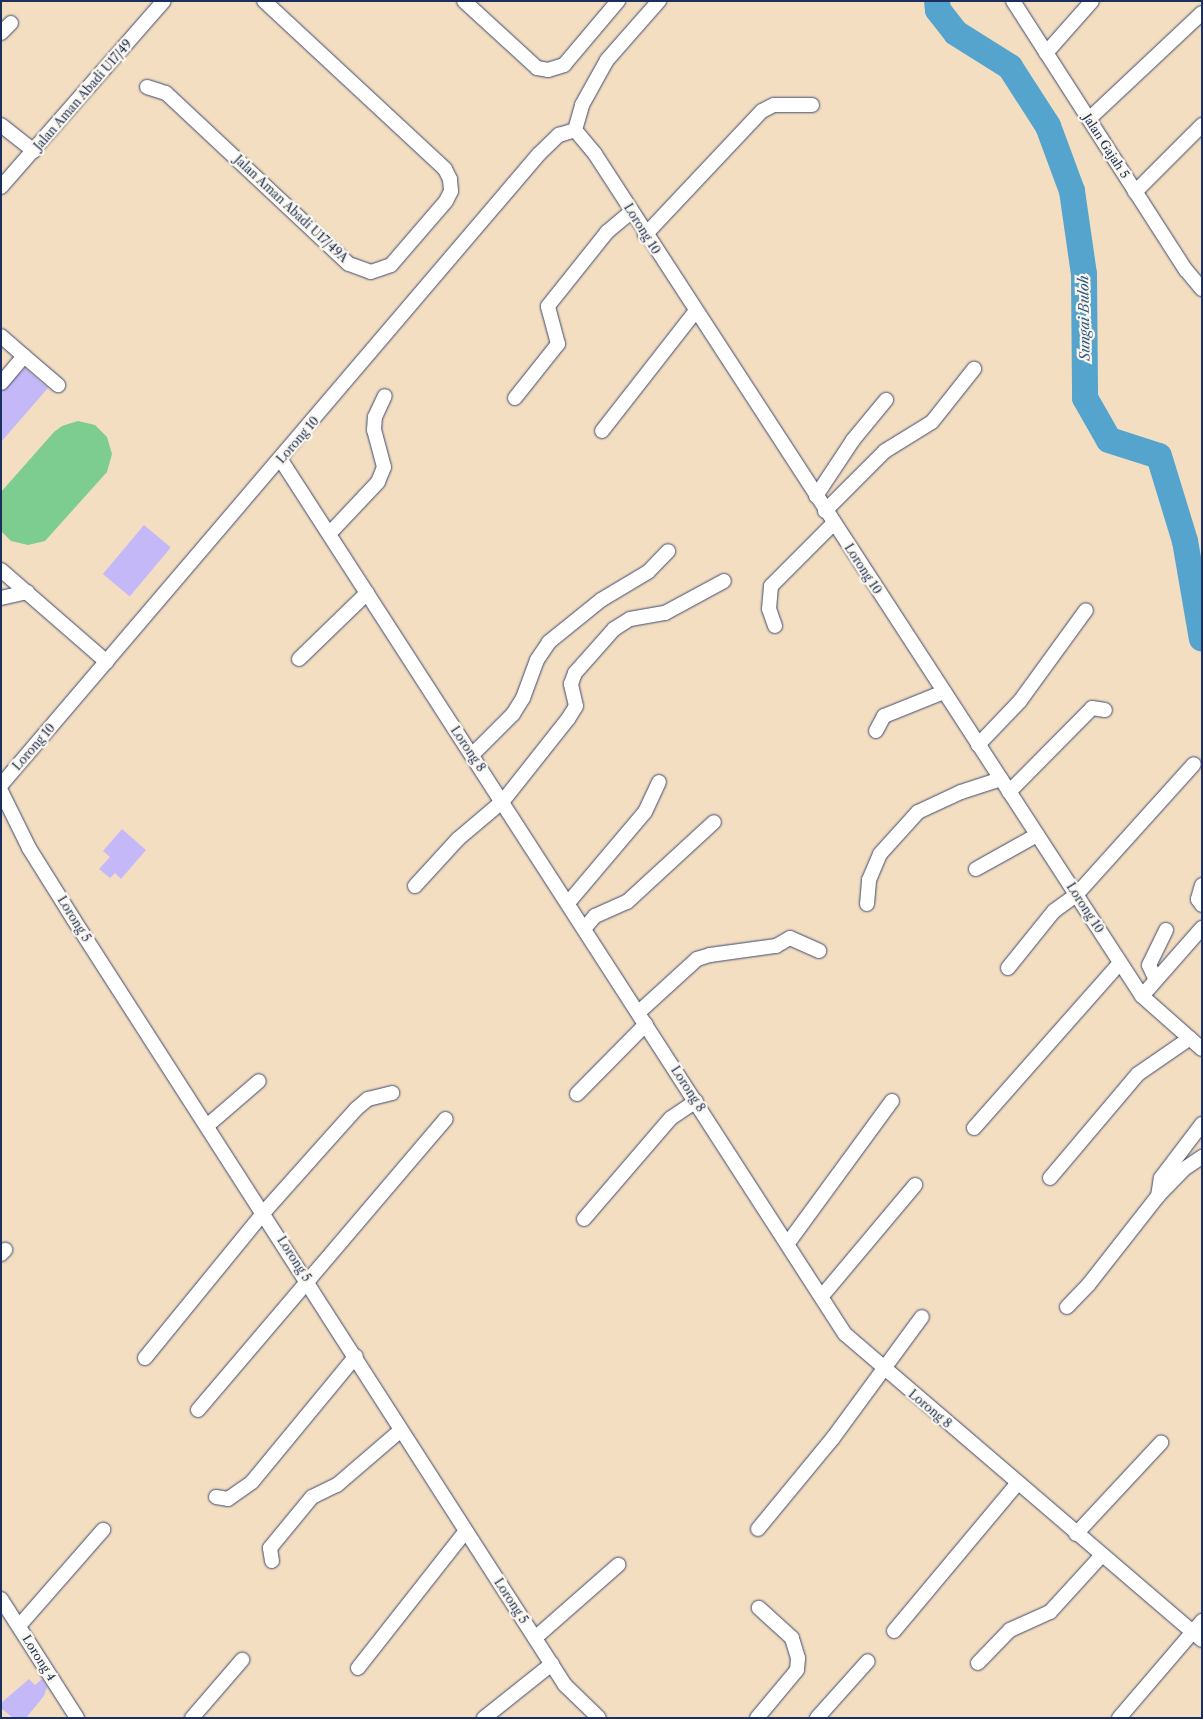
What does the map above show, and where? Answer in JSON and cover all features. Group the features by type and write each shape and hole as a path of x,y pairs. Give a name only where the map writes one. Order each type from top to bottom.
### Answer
{"street":[{"name":"Jalan Aman Abadi U17/49","path":"1,187 164,1"},
{"name":"Jalan Aman Abadi U17/49A","path":"147,87 166,93 349,264 372,272 391,265 446,201 450,191 450,179 445,169 264,1"},
{"path":"464,1 537,68 548,70 564,65 618,1"},
{"path":"575,130 582,105 607,60 659,1"},
{"name":"Jalan Gajah 5","path":"1013,1 1186,270 1202,289"},
{"path":"1046,52 1092,1"},
{"path":"1089,119 1202,13"},
{"path":"645,235 762,111 774,105 812,105"},
{"path":"1,125 34,151"},
{"path":"1135,192 1202,125"},
{"name":"Lorong 10","path":"1,785 539,154 559,135 575,130 595,154 695,312 1142,996 1202,1049"},
{"path":"515,398 558,344 559,336 548,314 552,300 607,232 631,212"},
{"path":"602,431 695,312"},
{"path":"1,336 58,385"},
{"path":"1,383 24,356"},
{"path":"826,511 886,451 932,422 974,369"},
{"path":"330,534 366,497 384,467 375,417 386,396"},
{"path":"816,496 853,440 886,400"},
{"name":"Lorong 8","path":"280,460 503,801 845,1334 884,1370 1197,1636"},
{"path":"775,626 769,610 771,586 834,523"},
{"path":"472,755 514,714 523,698 537,660 548,642 601,600 648,572 668,551"},
{"path":"1,570 107,662"},
{"path":"415,886 458,839 503,801 568,719 576,706 571,684 575,672 614,629 630,619 665,613 724,581"},
{"path":"1,598 27,592"},
{"path":"299,659 367,593"},
{"path":"978,745 1020,701 1086,610"},
{"path":"876,731 884,716 944,692"},
{"path":"1009,792 1092,708 1105,710"},
{"path":"1008,968 1054,911 1076,895 1194,764"},
{"path":"867,904 869,880 880,854 918,812 961,792 1001,779"},
{"path":"568,903 645,812 658,782"},
{"name":"Lorong 5","path":"1,791 34,856 309,1282 466,1531 565,1684 596,1717"},
{"path":"584,929 595,916 627,902 714,822"},
{"path":"976,869 1037,835"},
{"path":"1202,885 1198,899 1202,906"},
{"path":"1142,996 1155,978 1202,928"},
{"path":"1155,978 1149,965 1166,930"},
{"path":"577,1094 642,1018 697,959 710,955 776,946 790,938 819,951"},
{"path":"974,1128 1120,963"},
{"path":"1050,1178 1138,1074 1190,1038"},
{"path":"208,1125 259,1081"},
{"path":"145,1358 264,1212 356,1109 368,1099 392,1093"},
{"path":"584,1219 670,1118 696,1101"},
{"path":"788,1243 892,1101"},
{"path":"198,1410 446,1119"},
{"path":"1158,1196 1161,1178 1202,1124"},
{"path":"1067,1307 1094,1279 1158,1196 1184,1169 1202,1156"},
{"path":"822,1296 915,1185"},
{"path":"758,1529 833,1438 922,1317"},
{"path":"216,1497 228,1499 252,1482 356,1356"},
{"path":"272,1561 270,1548 312,1497 337,1485 402,1430"},
{"path":"1076,1534 1161,1444"},
{"path":"894,1631 1017,1484"},
{"path":"19,1626 103,1530"},
{"path":"358,1668 466,1531"},
{"path":"978,1663 1010,1630 1050,1612 1102,1554"},
{"path":"535,1638 618,1566"},
{"name":"Lorong 4","path":"1,1599 77,1718"},
{"path":"757,1718 796,1670 798,1658 792,1638 759,1608"},
{"path":"1119,1718 1197,1636 1202,1620"},
{"path":"192,1718 242,1660"},
{"path":"817,1718 868,1661"},
{"path":"484,1718 552,1664"}],"green space":[{"path":"78,421 95,425 107,437 112,454 107,472 45,541 28,545 11,541 1,531 1,492 54,432 62,426"}],"building":[{"path":"25,368 48,388 1,442 1,392"},
{"path":"144,525 171,547 130,597 103,574"},
{"path":"122,829 146,850 121,879 115,873 110,878 99,869 110,857 103,851"},
{"path":"29,1679 35,1685 42,1679 47,1687 44,1696 26,1718 13,1718 1,1708 1,1703"}],"waterway":[{"name":"Sungai Buloh","path":"937,1 938,10 956,33 1010,67 1048,126 1072,191 1084,274 1085,398 1109,440 1159,456 1185,541 1202,639"}]}
